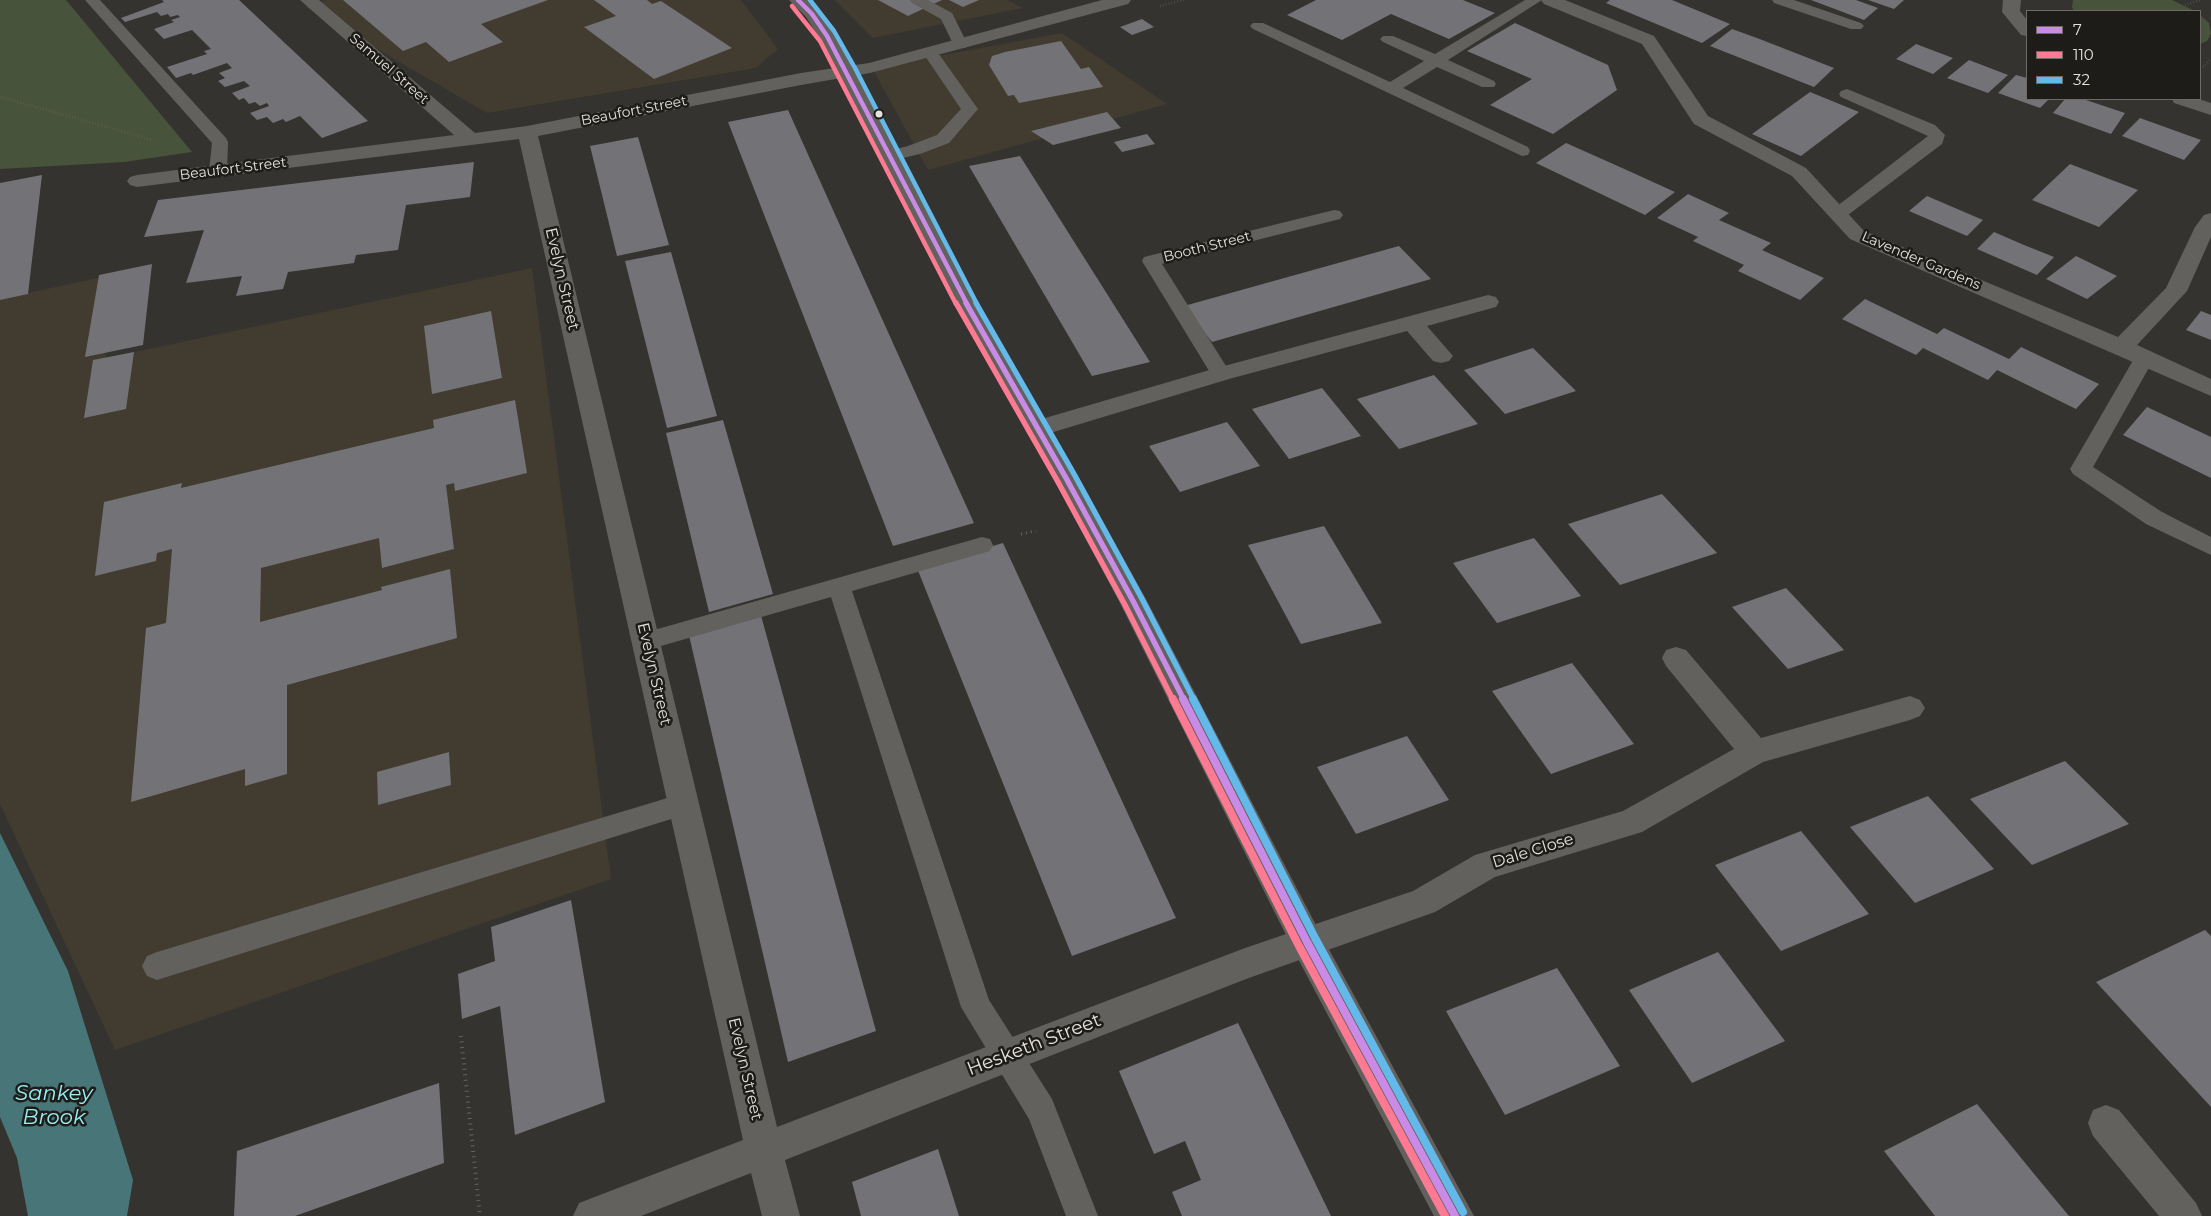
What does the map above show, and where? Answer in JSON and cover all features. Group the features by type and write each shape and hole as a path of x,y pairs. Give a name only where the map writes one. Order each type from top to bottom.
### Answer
{"street":[{"name":"Samuel Street","path":"309,0 469,138"},
{"path":"798,0 812,14 828,36 954,282 1066,478 1133,601 1306,942 1455,1216"},
{"name":"Beaufort Street","path":"137,181 527,132 801,79 847,72 931,53 1015,28 1122,0"},
{"path":"2012,0 2011,12 2026,30"},
{"name":"Lavender Gardens","path":"1565,2 1648,40 1701,120 1799,172 1858,235 2145,357 2211,388"},
{"path":"2184,100 2211,109"},
{"name":"Evelyn Street","path":"527,132 647,641 764,1151 781,1216"},
{"path":"2122,348 2176,291 2205,227 2211,219"},
{"path":"1037,429 1221,374 1488,302"},
{"path":"1412,323 1441,356"},
{"path":"1676,658 1755,752"},
{"name":"Dale Close","path":"1306,942 1423,902 1486,865 1631,822 1755,752 1910,708"},
{"name":"Hesketh Street","path":"592,1216 1306,942"},
{"path":"2106,1123 2183,1216"}],"lane":[{"path":"92,0 220,142 218,170"},
{"path":"917,0 947,16 960,45"},
{"path":"1392,88 1535,0"},
{"path":"1779,0 1856,26"},
{"path":"1258,26 1522,150"},
{"path":"1388,39 1488,84"},
{"path":"890,156 914,150 943,139 970,109 931,53"},
{"path":"1838,214 1936,140 1937,135 1929,129 1847,94"},
{"name":"Booth Street","path":"1221,374 1151,261 1334,215"},
{"path":"2145,357 2081,469 2154,518 2211,547"},
{"path":"647,641 982,545"},
{"path":"839,587 976,1007 1005,1056 1041,1110 1082,1216"},
{"path":"156,966 684,804"}],"path":[{"path":"2185,5 2200,0"},
{"path":"2201,70 2211,59"},
{"path":"0,97 158,142"},
{"path":"461,1036 480,1216"}],"shaded area":[{"path":"325,0 741,0 778,49 756,68 487,113 305,7"},
{"path":"835,0 1007,0 1023,8 873,38"},
{"path":"1062,33 1167,104 928,170 872,68"},
{"path":"532,268 611,879 115,1050 0,804 0,299 107,276 106,358"}],"green space":[{"path":"0,0 66,0 192,152 124,162 0,169"},
{"path":"2073,0 2172,0 2193,10 2074,10"},
{"path":"2201,16 2209,23 2211,34 2207,41 2201,44"}],"water":[{"name":"Sankey Brook","path":"0,833 68,971 133,1180 127,1216 28,1216 17,1158 0,1117"}],"building":[{"path":"162,0 239,0 368,121 322,138 300,116 286,122 283,119 273,123 267,117 257,120 250,113 269,106 267,103 260,106 255,102 249,104 244,98 239,100 232,93 250,86 244,81 225,87 218,81 225,78 219,73 232,68 227,63 193,75 191,73 176,78 167,67 207,54 204,51 211,49 192,30 164,39 154,29 174,22 171,20 180,17 178,15 170,17 168,14 161,16 157,12 125,22 121,18 164,2"},
{"path":"343,0 548,0 481,24 503,42 449,62 426,42 403,51"},
{"path":"594,0 647,0 652,4 661,1 732,48 654,79 584,27 616,16"},
{"path":"878,0 942,0 908,16"},
{"path":"949,0 979,0 963,7"},
{"path":"1316,0 1463,0 1495,13 1449,39 1391,14 1342,40 1287,15"},
{"path":"1610,0 1672,0 1730,24 1702,43 1606,3"},
{"path":"1811,0 1856,0 1878,8 1864,20"},
{"path":"1868,0 1904,0 1894,9"},
{"path":"1142,19 1154,27 1132,35 1120,27"},
{"path":"1515,23 1608,65 1617,90 1553,134 1490,105 1532,79 1467,51"},
{"path":"1732,29 1834,68 1814,87 1710,46"},
{"path":"1061,41 1081,69 1089,67 1103,87 1019,103 1014,95 1008,96 989,65 992,56"},
{"path":"1916,44 1953,58 1933,74 1896,59"},
{"path":"1969,60 2008,75 1988,93 1947,78"},
{"path":"2016,75 2026,78 2026,100 2048,100 2040,108 1998,93"},
{"path":"1810,92 1859,112 1801,156 1752,134"},
{"path":"2064,100 2086,100 2125,113 2111,134 2053,113"},
{"path":"788,110 974,523 893,546 728,122"},
{"path":"1107,112 1121,128 1053,145 1031,131"},
{"path":"2140,118 2201,140 2184,160 2122,136"},
{"path":"1147,134 1155,144 1122,152 1114,142"},
{"path":"638,137 669,245 617,256 590,146"},
{"path":"1566,143 1675,192 1645,215 1536,163"},
{"path":"1020,156 1150,362 1092,376 969,166"},
{"path":"474,162 470,197 406,205 398,250 356,255 354,263 288,272 283,289 236,296 242,276 186,283 204,230 144,237 158,200"},
{"path":"2070,164 2138,190 2099,227 2032,200"},
{"path":"42,175 28,294 0,300 0,183"},
{"path":"1688,194 1729,213 1719,220 1771,243 1762,250 1824,278 1800,300 1738,271 1744,265 1693,241 1698,237 1657,218"},
{"path":"1927,196 1983,220 1967,236 1909,211"},
{"path":"1994,232 2054,257 2037,275 1977,249"},
{"path":"1399,246 1431,279 1212,342 1184,306"},
{"path":"671,252 717,416 667,428 625,261"},
{"path":"2076,256 2117,276 2087,299 2046,279"},
{"path":"152,264 143,345 85,357 99,275"},
{"path":"1865,299 1937,334 1944,328 2009,359 2021,347 2099,384 2076,409 1997,370 1988,380 1923,348 1916,355 1842,319"},
{"path":"491,311 502,378 432,394 424,326"},
{"path":"2201,311 2211,315 2211,340 2186,330"},
{"path":"1533,348 1576,391 1505,414 1464,370"},
{"path":"134,352 126,409 84,418 93,360"},
{"path":"1434,375 1478,424 1399,449 1357,399"},
{"path":"1322,388 1361,436 1289,459 1252,409"},
{"path":"515,400 527,473 455,491 454,483 446,485 454,549 382,568 379,538 261,568 260,622 382,590 381,587 450,569 457,638 287,685 287,774 245,786 245,769 131,802 146,628 166,623 172,549 157,553 156,561 95,576 104,502 182,483 181,488 434,428 433,420"},
{"path":"2147,407 2211,437 2211,478 2123,435"},
{"path":"723,420 773,594 709,612 666,433"},
{"path":"1227,422 1260,466 1180,492 1149,446"},
{"path":"1662,494 1717,553 1620,585 1568,524"},
{"path":"1324,526 1382,623 1301,644 1248,545"},
{"path":"1534,538 1581,596 1497,623 1453,563"},
{"path":"1003,543 1176,918 1072,956 917,568"},
{"path":"1786,588 1844,650 1788,669 1732,607"},
{"path":"760,612 876,1031 788,1062 688,631"},
{"path":"1572,663 1634,744 1551,774 1492,691"},
{"path":"1407,736 1449,800 1356,834 1317,767"},
{"path":"449,752 451,785 378,805 377,772"},
{"path":"2065,761 2129,824 2032,865 1970,799"},
{"path":"1928,796 1994,869 1915,903 1850,827"},
{"path":"1801,831 1869,914 1781,951 1715,865"},
{"path":"571,900 605,1102 515,1135 500,1006 462,1019 458,974 495,961 491,927"},
{"path":"2205,930 2211,936 2211,1107 2096,982"},
{"path":"1718,952 1785,1041 1692,1083 1629,990"},
{"path":"1557,968 1620,1066 1505,1115 1446,1011"},
{"path":"1238,1023 1331,1216 1182,1216 1172,1192 1201,1180 1185,1141 1154,1154 1119,1071"},
{"path":"439,1083 444,1163 295,1216 234,1216 237,1151"},
{"path":"1977,1104 2069,1216 1935,1216 1884,1151"},
{"path":"938,1149 959,1216 861,1216 852,1182"}],"transit line":[{"name":"7","path":"798,0 812,14 827,36 954,282 1066,478 1133,601 1307,942 1455,1216"},
{"name":"32","path":"810,0 834,31 855,68 962,278 1074,474 1141,597 1315,938 1463,1212"},
{"name":"110","path":"792,6 820,41 946,286 1058,482 1125,605 1299,946 1445,1216"}]}
